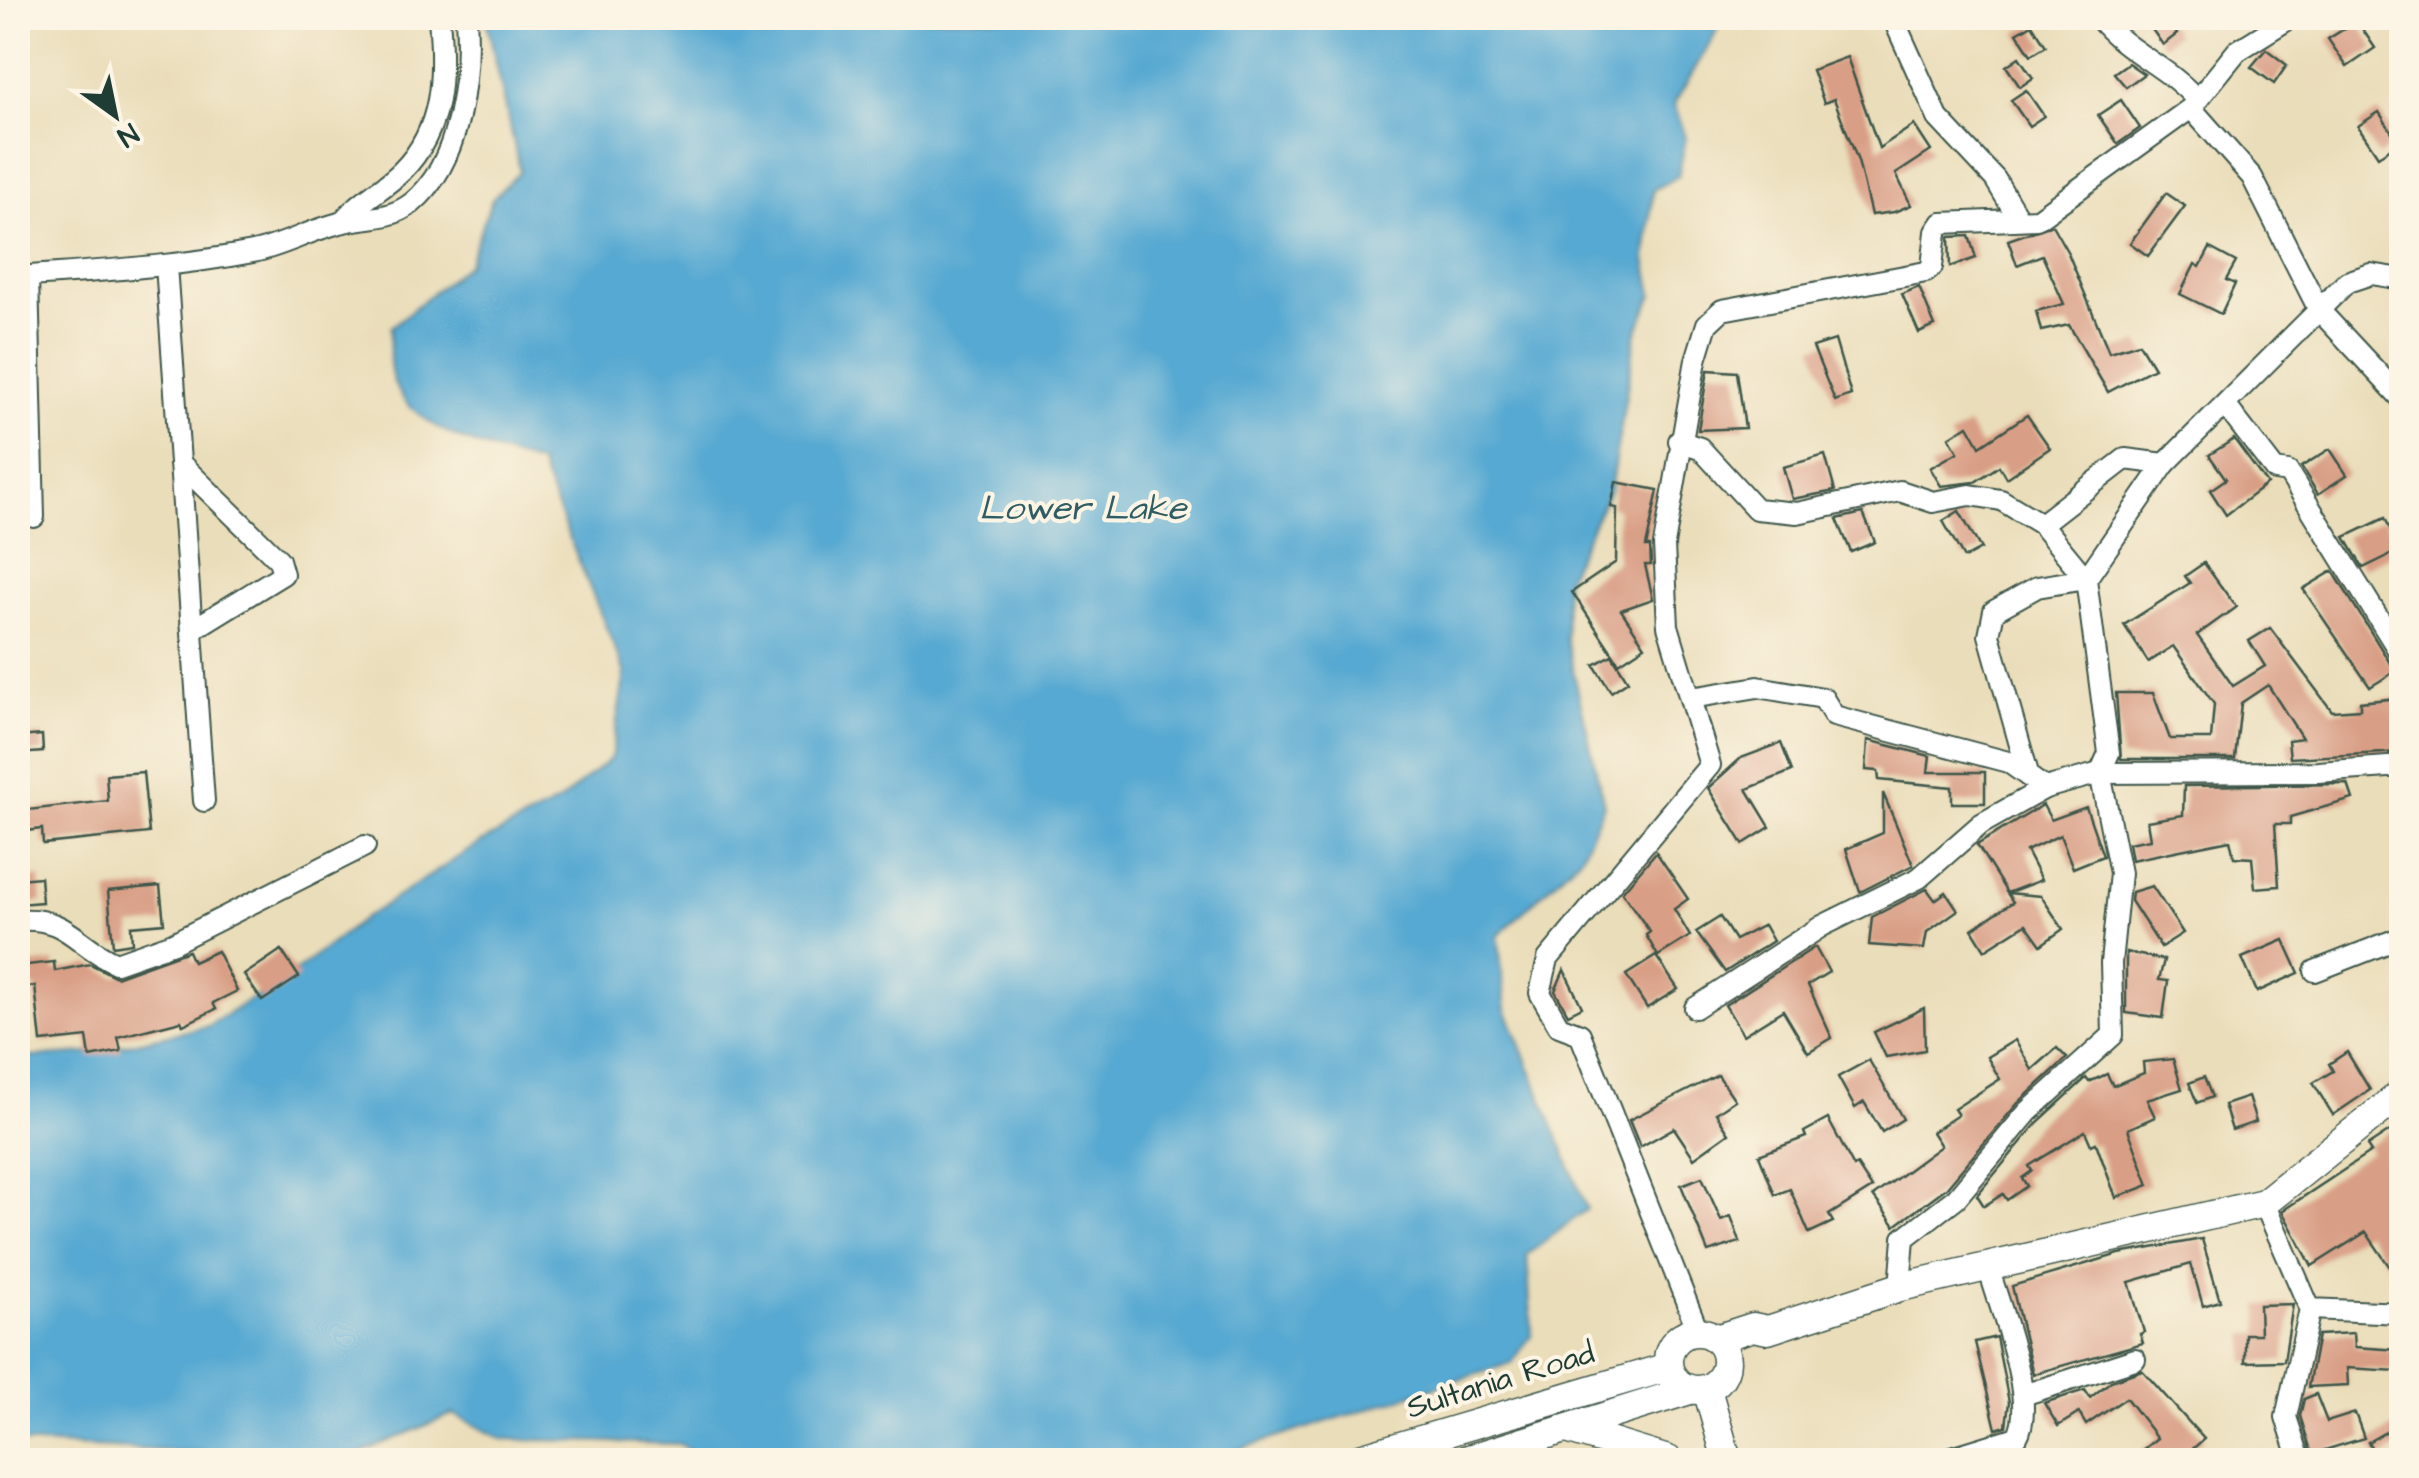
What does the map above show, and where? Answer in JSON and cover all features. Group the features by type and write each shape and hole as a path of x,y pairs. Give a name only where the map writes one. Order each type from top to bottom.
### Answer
{"main road":[{"path":"1713,1343 1725,1372 1699,1389 1675,1382 1668,1367 1675,1341 1713,1343 1753,1327 1768,1330 1900,1287 2264,1202 2402,1093"},
{"name":"Sultania Road","path":"1354,1460 1668,1367"},
{"path":"1699,1389 1727,1460"},
{"name":"Sultania Road","path":"1466,1460 1699,1389"},
{"path":"1570,1430 1668,1460"}],"street":[{"path":"343,222 358,202 402,171 424,141 440,102 444,70 440,18"},
{"path":"34,516 22,276 166,265 257,252 343,222 372,221 412,203 442,165 462,100 466,18"},
{"path":"1892,18 1938,118 1987,169 2019,219"},
{"path":"2100,18 2122,45 2172,74 2252,177 2320,310 2402,399"},
{"path":"1713,1343 1580,1034 1558,1026 1540,993 1548,959 1710,765 1668,626 1664,545 1680,441 1707,324 1722,310 1926,272 1932,267 1936,232 1942,222 2037,218 2194,104 2237,51 2290,18"},
{"path":"166,265 204,801"},
{"path":"2037,782 1988,635 1994,611 2036,587 2086,579 2166,464 2320,310 2356,276 2402,279"},
{"path":"2226,406 2275,470 2288,472 2402,656"},
{"path":"1680,441 1700,448 1756,508 1797,513 1900,490 1933,502 1970,495 2002,500 2041,524 2086,579 2109,753 2100,772 2120,873 2111,963 2114,1035 2028,1112 1956,1198 1904,1238 1900,1287"},
{"path":"2041,524 2124,460 2166,464"},
{"path":"180,464 279,560 283,574 192,630"},
{"path":"1691,698 1758,686 1823,698 1834,716 2008,762 2037,782"},
{"path":"1696,1008 1822,926 1919,878 2037,782 2100,772 2318,772 2402,766"},
{"path":"18,920 44,918 56,923 116,963 173,943 364,846"},
{"path":"2315,971 2402,937"},
{"path":"2264,1202 2310,1310 2286,1417 2300,1460"},
{"path":"1942,1460 2016,1437 2024,1424 2023,1395 1988,1266"},
{"path":"2310,1310 2402,1312"},
{"path":"2023,1395 2135,1359"}],"water":[{"name":"Lower Lake","path":"486,18 1725,18 1674,104 1686,138 1678,176 1653,190 1646,259 1653,294 1636,335 1610,489 1565,581 1566,639 1604,805 1581,856 1498,936 1506,1009 1587,1209 1527,1255 1532,1334 1512,1363 1206,1460 701,1460 680,1444 502,1439 453,1414 344,1460 18,1443 18,1058 88,1053 208,1026 288,977 363,919 477,845 560,801 611,758 625,673 539,464 441,429 408,405 392,375 391,327 468,264 492,199 520,171"}],"building":[{"path":"2144,18 2166,18 2177,34 2163,45"},
{"path":"2357,21 2375,48 2347,67 2328,39"},
{"path":"2032,24 2046,46 2031,55 2017,33"},
{"path":"2266,49 2287,65 2274,84 2251,67"},
{"path":"1847,57 1879,148 1914,125 1931,151 1896,174 1911,205 1894,212 1871,215 1858,161 1834,99 1824,103 1812,70"},
{"path":"2019,57 2033,78 2020,87 2006,66"},
{"path":"2128,63 2144,74 2126,87 2114,73"},
{"path":"2026,90 2044,116 2029,126 2011,100"},
{"path":"2121,100 2140,128 2118,144 2098,115"},
{"path":"2379,112 2399,143 2378,156 2358,126"},
{"path":"2166,193 2185,206 2148,256 2130,243"},
{"path":"2052,225 2068,253 2109,352 2139,343 2154,368 2108,392 2069,325 2041,331 2036,311 2064,304 2042,255 2017,265 2008,240"},
{"path":"1969,236 1976,258 1950,267 1949,237"},
{"path":"2210,248 2236,262 2226,280 2235,284 2221,314 2180,294 2195,264 2200,267"},
{"path":"1919,287 1935,326 1919,333 1902,294"},
{"path":"1835,340 1851,395 1835,401 1813,347"},
{"path":"1708,370 1737,372 1745,428 1698,430"},
{"path":"2027,415 2050,448 2006,478 1999,466 1975,482 1941,486 1930,468 1958,452 1949,437 1968,425 1980,446"},
{"path":"2234,439 2267,484 2226,515 2210,490 2226,479 2209,455"},
{"path":"2330,449 2347,475 2318,494 2301,467"},
{"path":"1825,455 1835,491 1792,499 1783,467"},
{"path":"1616,482 1658,490 1646,547 1650,547 1651,565 1645,565 1653,599 1621,610 1645,646 1619,663 1572,592 1616,562 1617,508 1611,507"},
{"path":"1959,511 1981,549 1964,558 1943,521"},
{"path":"1863,513 1875,542 1851,552 1837,519"},
{"path":"2385,518 2400,550 2363,568 2345,537"},
{"path":"2204,563 2236,607 2197,635 2233,686 2265,666 2249,641 2270,628 2332,711 2360,709 2360,702 2398,698 2402,752 2290,758 2288,740 2302,738 2268,685 2241,703 2235,759 2121,759 2116,693 2153,693 2170,739 2211,739 2214,704 2173,646 2148,662 2124,625 2190,583 2185,576"},
{"path":"2333,571 2390,663 2399,669 2370,687 2303,589"},
{"path":"1612,655 1628,681 1611,692 1594,665"},
{"path":"42,735 43,752 18,754 18,737"},
{"path":"1868,740 1930,756 1928,772 1985,772 1985,803 1952,803 1952,787 1879,780 1878,771 1866,770"},
{"path":"1781,743 1792,771 1747,789 1770,827 1743,844 1708,788 1741,758"},
{"path":"143,772 149,833 43,844 42,829 18,832 18,811 108,801 106,775"},
{"path":"2348,784 2353,799 2290,817 2290,824 2275,824 2279,886 2255,888 2252,858 2234,857 2230,840 2131,860 2128,843 2150,839 2147,821 2183,815 2184,786"},
{"path":"1883,793 1913,865 1860,892 1846,849 1883,833"},
{"path":"2043,805 2051,820 2086,807 2103,856 2073,868 2060,835 2026,851 2041,880 2007,893 1977,845"},
{"path":"1656,852 1688,899 1674,909 1690,936 1658,956 1646,935 1650,932 1622,892"},
{"path":"40,877 42,902 18,904 18,879"},
{"path":"160,886 164,923 131,926 132,943 113,946 108,891"},
{"path":"2152,886 2183,933 2161,947 2131,901 2132,892"},
{"path":"1927,889 1935,900 1946,892 1958,910 1927,932 1924,949 1869,945 1872,917"},
{"path":"2007,893 2041,896 2063,929 2041,945 2026,924 1985,950 1972,929 2013,902"},
{"path":"1720,917 1735,940 1764,925 1773,941 1725,972 1696,932"},
{"path":"2284,940 2299,973 2257,992 2242,958"},
{"path":"1815,947 1829,972 1808,985 1832,1038 1808,1052 1783,1010 1743,1035 1725,1005"},
{"path":"281,950 299,977 262,1001 244,975"},
{"path":"188,951 193,962 217,951 237,991 213,1003 216,1009 183,1025 181,1021 118,1037 121,1051 90,1057 87,1037 41,1042 35,986 18,988 18,966 54,962 55,971 90,964 116,977"},
{"path":"2126,952 2164,960 2159,980 2168,981 2163,1018 2126,1013"},
{"path":"1656,956 1678,989 1647,1008 1626,975"},
{"path":"1564,970 1582,1007 1568,1014 1555,991"},
{"path":"1924,1008 1925,1050 1886,1057 1874,1032"},
{"path":"2015,1040 2032,1070 2057,1048 2067,1058 2018,1103 1946,1188 1895,1226 1873,1196 1941,1146 1932,1132 1958,1115 1954,1109 2000,1079 1987,1057"},
{"path":"2347,1052 2370,1090 2333,1115 2313,1083 2333,1071 2329,1064"},
{"path":"2173,1059 2182,1089 2147,1100 2155,1117 2128,1129 2149,1185 2116,1198 2096,1143 2091,1145 2085,1131 2029,1166 2032,1171 2022,1178 2027,1186 2007,1200 2003,1194 1984,1206 1977,1195 2038,1122 2086,1078 2089,1082 2107,1074 2113,1086 2144,1073 2143,1062"},
{"path":"1869,1060 1903,1119 1882,1132 1864,1102 1855,1108 1838,1077"},
{"path":"1718,1075 1735,1100 1716,1113 1729,1133 1694,1158 1674,1128 1640,1147 1629,1120"},
{"path":"2204,1077 2212,1097 2197,1103 2189,1083"},
{"path":"2248,1097 2256,1122 2232,1130 2224,1105"},
{"path":"1828,1119 1854,1167 1857,1165 1872,1188 1829,1215 1833,1222 1809,1233 1790,1189 1775,1195 1759,1155 1806,1137 1804,1132"},
{"path":"2402,1123 2402,1285 2366,1232 2312,1266 2282,1211 2371,1152 2367,1146"},
{"path":"1702,1177 1721,1220 1731,1216 1740,1242 1708,1252 1681,1185"},
{"path":"2202,1239 2220,1301 2203,1306 2191,1264 2129,1282 2144,1332 2140,1334 2143,1343 2033,1374 2012,1286 2119,1254"},
{"path":"2293,1304 2284,1361 2245,1362 2245,1334 2260,1334 2259,1305"},
{"path":"2354,1333 2355,1347 2399,1350 2398,1371 2347,1368 2348,1385 2308,1387 2318,1335"},
{"path":"1996,1337 2009,1402 2006,1426 1996,1429 1975,1342"},
{"path":"2142,1370 2204,1439 2180,1460 2130,1460 2157,1438 2126,1398 2086,1425 2079,1413 2058,1426 2044,1403 2085,1390 2090,1398 2111,1381"},
{"path":"2316,1394 2327,1422 2355,1413 2364,1438 2312,1454 2300,1416 2304,1399"},
{"path":"2396,1426 2402,1445 2378,1459 2368,1442"}]}
